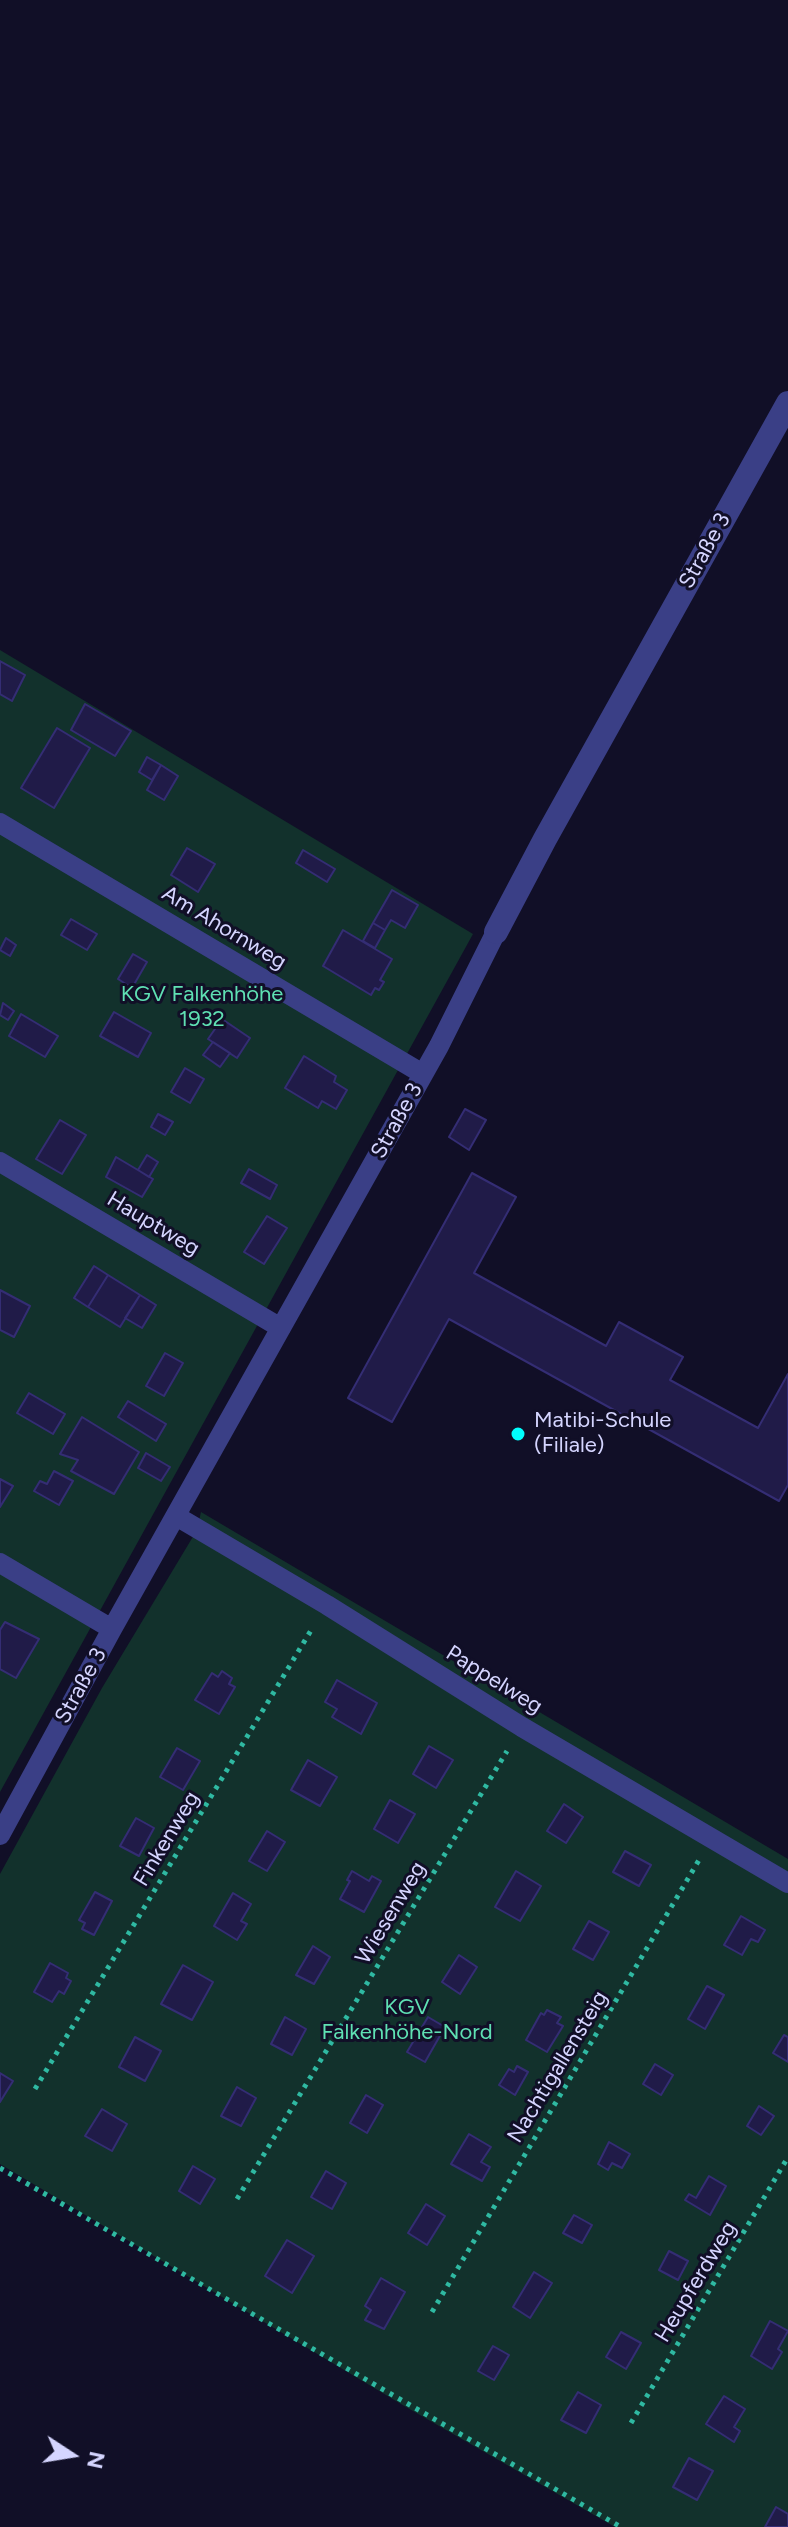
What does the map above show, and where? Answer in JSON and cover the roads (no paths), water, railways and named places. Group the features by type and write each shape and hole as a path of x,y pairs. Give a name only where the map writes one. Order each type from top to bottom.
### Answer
{"street":[{"name":"Straße 3","path":"496,932 788,403"}],"lane":[{"name":"Am Ahornweg","path":"0,823 423,1074"},
{"name":"Straße 3","path":"0,1835 423,1074 496,932"},
{"name":"Hauptweg","path":"0,1162 281,1328"},
{"name":"Pappelweg","path":"176,1516 327,1605 522,1727 788,1883"},
{"path":"0,1563 112,1629"}],"place":[{"name":"Matibi-Schule (Filiale)","path":"518,1434"}],"park label":[{"name":"KGV Falkenhöhe 1932","path":"202,1008"},
{"name":"KGV Falkenhöhe-Nord","path":"407,2020"}]}
